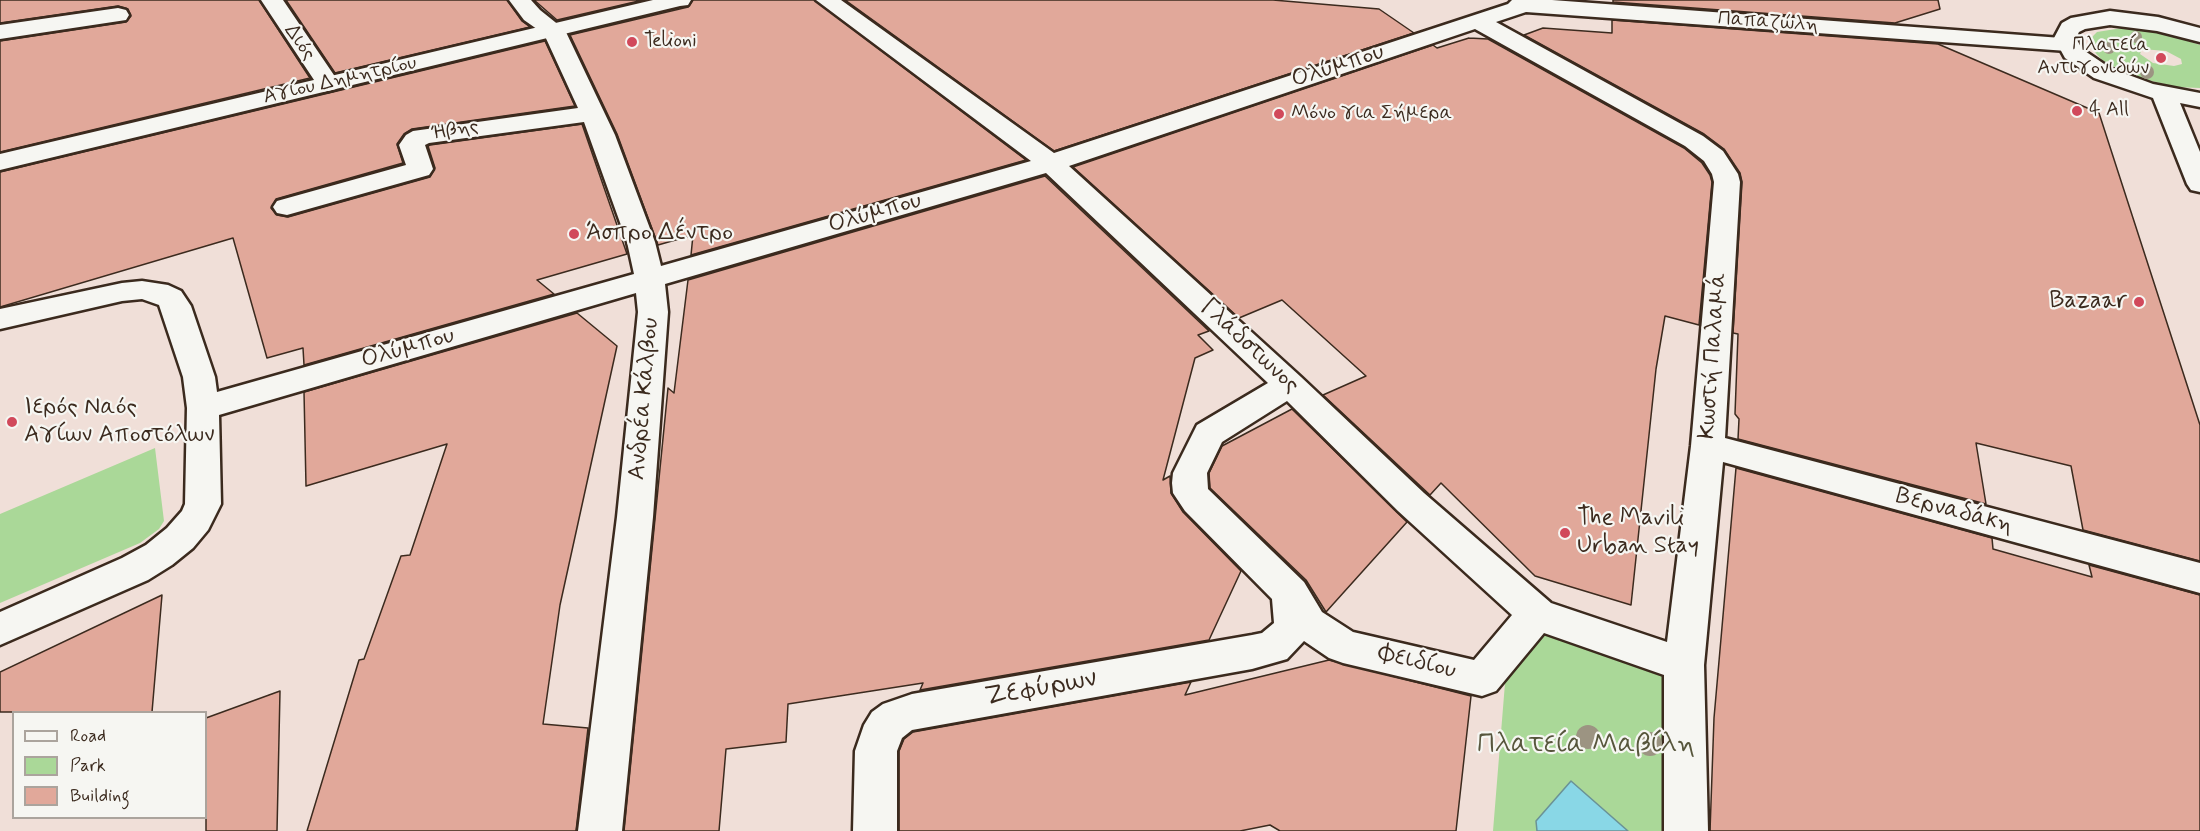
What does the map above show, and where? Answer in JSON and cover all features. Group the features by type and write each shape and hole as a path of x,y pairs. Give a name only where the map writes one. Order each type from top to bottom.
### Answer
{"street":[{"name":"Διός","path":"272,0 328,84"},
{"name":"Ανδρέα Κάλβου","path":"520,0 532,15 554,30 592,114 641,242 650,279 653,312 635,517 600,831"},
{"name":"Αγίου Δημητρίου","path":"0,162 680,0"},
{"name":"Γλάδστωνος","path":"827,0 1052,163 1290,385 1411,502 1537,614 1684,665"},
{"name":"Ολύμπου","path":"203,408 1052,163 1472,10 1533,3"},
{"name":"Παπαζώλη","path":"1533,3 2067,44"},
{"name":"Κωστή Παλαμά","path":"1472,10 1694,141 1710,152 1722,165 1727,182 1708,446 1684,665 1686,831"},
{"path":"2200,35 2132,10 2110,18 2084,21 2066,33 2067,44 2080,60 2102,73 2129,85 2164,95 2200,100"},
{"path":"0,32 118,15"},
{"path":"2164,95 2200,183"},
{"name":"Ήβης","path":"287,207 420,169 412,145 422,136 592,114"},
{"path":"0,319 122,291 158,292 170,298 176,306 199,376 203,408 203,504 195,520 180,538 159,555 135,569 0,629"},
{"name":"Φειδίου","path":"1290,385 1209,434 1190,473 1189,483 1191,493 1198,502 1308,623 1343,646 1482,679 1537,614"},
{"name":"Βερναδάκη","path":"1708,446 2200,578"},
{"name":"Ζεφύρων","path":"875,831 876,751 879,738 886,726 898,717 912,712 1252,652 1273,646 1287,635 1292,608"}],"green space":[{"path":"2122,28 2160,32 2200,45 2200,88 2176,87 2122,71 2102,60 2091,48 2090,39 2097,32","holes":["2142,49 2166,51 2181,59 2182,64 2174,66 2153,63 2140,54"]},
{"path":"155,448 164,521 159,529 140,543 0,603 0,514"},
{"name":"Πλατεία Μαβίλη","path":"1548,623 1670,670 1671,831 1493,831 1506,671"}],"water":[{"path":"1571,781 1628,831 1537,831 1536,821"}],"building":[{"path":"0,0 259,0 310,78 0,152 0,41 126,22 131,16 128,9 118,6 0,23"},
{"path":"286,0 507,0 522,21 530,27 335,73"},
{"path":"534,0 643,0 557,20"},
{"path":"693,0 814,0 1026,160 691,255 693,235 658,245 617,134 570,35 688,7"},
{"path":"845,0 1273,0 1379,9 1414,33 1054,151"},
{"path":"1613,0 1938,0 1940,9 1895,23 1613,2"},
{"path":"1612,20 1938,44 2099,113 2200,425 2200,561 2083,530 2071,466 1976,443 1986,504 1738,439 1739,419 1735,414 1738,334 1733,333 1742,182 1740,173 1724,149 1704,134 1524,35 1543,28 1612,33"},
{"path":"1469,38 1488,39 1684,148 1702,163 1712,182 1699,325 1665,316 1656,369 1631,605 1535,576 1441,483 1430,495 1323,395 1366,376 1282,300 1239,318 1073,167 1433,45 1437,48"},
{"path":"545,41 575,106 412,129 404,134 397,144 403,163 276,199 271,208 277,215 288,217 430,177 435,168 428,146 430,145 582,124 627,254 537,280 554,294 304,365 303,348 267,358 233,238 0,307 0,172"},
{"path":"1045,176 1209,331 1198,335 1213,350 1195,358 1163,480 1170,476 1171,493 1183,512 1241,571 1209,640 920,690 923,683 788,704 786,742 726,749 719,831 624,831 668,388 674,393 688,280"},
{"path":"577,313 617,346 560,605 543,724 588,728 576,831 307,831 359,660 364,659 401,556 410,555 447,444 306,486 304,392"},
{"path":"1292,409 1407,522 1326,612 1306,580 1210,488 1209,473 1222,446"},
{"path":"1736,468 1992,538 1993,549 2092,577 2089,565 2200,595 2200,831 1710,831 1714,718"},
{"path":"162,595 152,711 0,712 0,672"},
{"path":"1329,660 1471,696 1456,831 1280,831 1270,825 1240,831 899,831 899,751 904,739 913,732 1191,682 1185,695"},
{"path":"280,691 277,831 206,831 207,718"}],"place":[{"name":"Telioni","path":"632,42"},
{"name":"Πλατεία Αντιγονιδών","path":"2161,58"},
{"name":"4 All","path":"2077,111"},
{"name":"Μόνο για Σήμερα","path":"1279,114"},
{"name":"Άσπρο Δέντρο","path":"574,234"},
{"name":"Bazaar","path":"2139,302"},
{"name":"Ιερός Ναός Αγίων Αποστόλων","path":"12,422"},
{"name":"The Mavili Urban Stay","path":"1565,533"}]}
